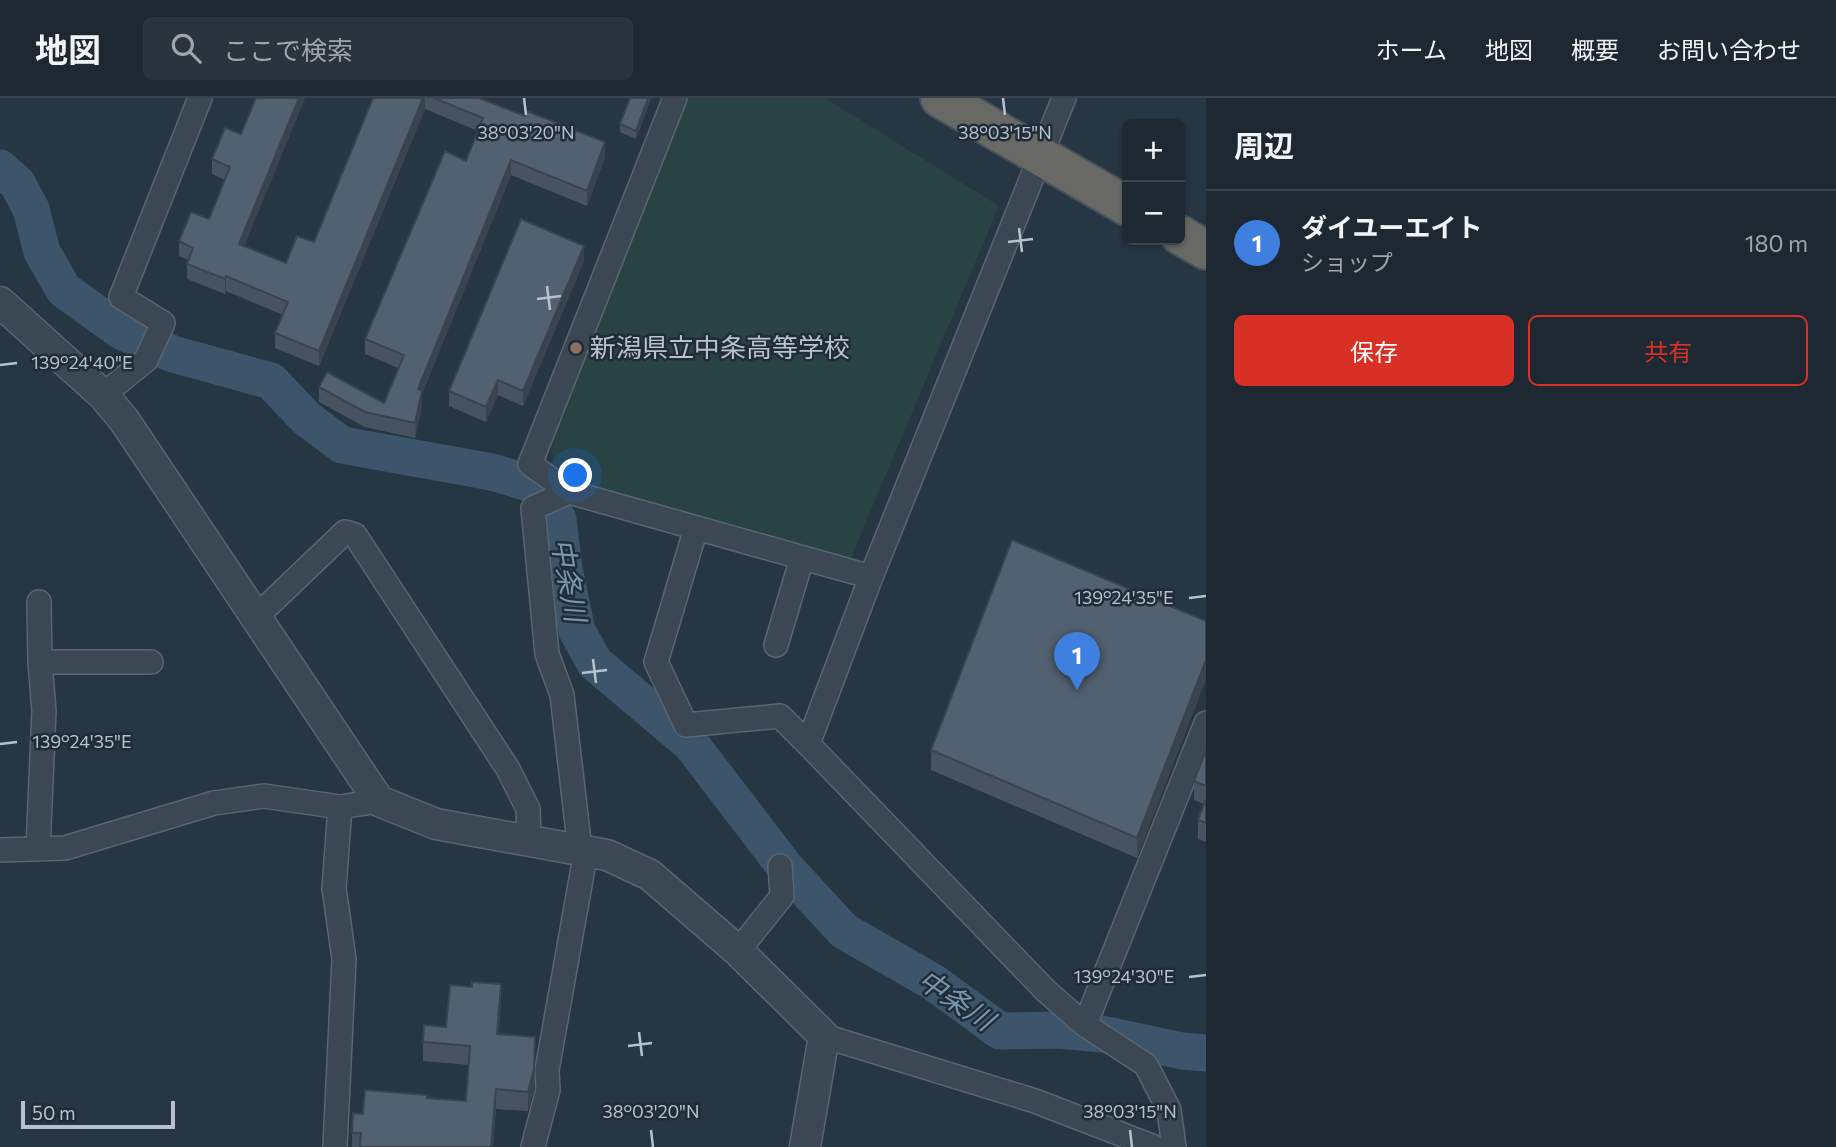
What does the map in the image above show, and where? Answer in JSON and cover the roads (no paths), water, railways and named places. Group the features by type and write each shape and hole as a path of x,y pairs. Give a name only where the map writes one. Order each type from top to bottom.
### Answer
{"highway":[{"path":"940,98 1122,203"},
{"path":"1185,238 1206,250"}],"street":[{"path":"103,395 146,360 163,323 121,297 200,98"},
{"path":"675,98 530,464 569,492 871,578"},
{"path":"808,744 871,578 1064,98"},
{"path":"0,302 103,395 124,420 379,801"},
{"path":"533,1147 548,1090 547,1070 583,850 562,695 547,654 533,508 569,492"},
{"path":"696,528 656,662 686,725 780,716 1046,991 1086,1025 1146,1065 1169,1110 1174,1147"},
{"path":"256,617 345,533 355,535 508,769 528,809 529,841"},
{"path":"776,645 802,558"},
{"path":"38,849 44,711 39,602"},
{"path":"40,662 151,662"},
{"path":"1086,1025 1206,723"},
{"path":"0,850 65,848 214,803 264,796 340,807 379,801 436,824 607,855 650,875 738,951 824,1036 1035,1101 1154,1147"},
{"path":"335,1147 344,959 334,888 340,807"},
{"path":"738,951 782,896 780,866"},
{"path":"805,1147 824,1036"}],"waterway":[{"name":"中条川","path":"0,168 17,183 31,209 42,252 64,290 121,331 173,354 271,381 306,418 342,445 492,472 535,485 558,519 564,569 577,631 595,663 691,744 785,867 844,931 933,982 1000,1031 1059,1030 1102,1034 1182,1051 1206,1053"}],"place":[{"name":"新潟県立中条高等学校","path":"576,348"},
{"name":"ダイユーエイト","path":"1077,690"}]}
